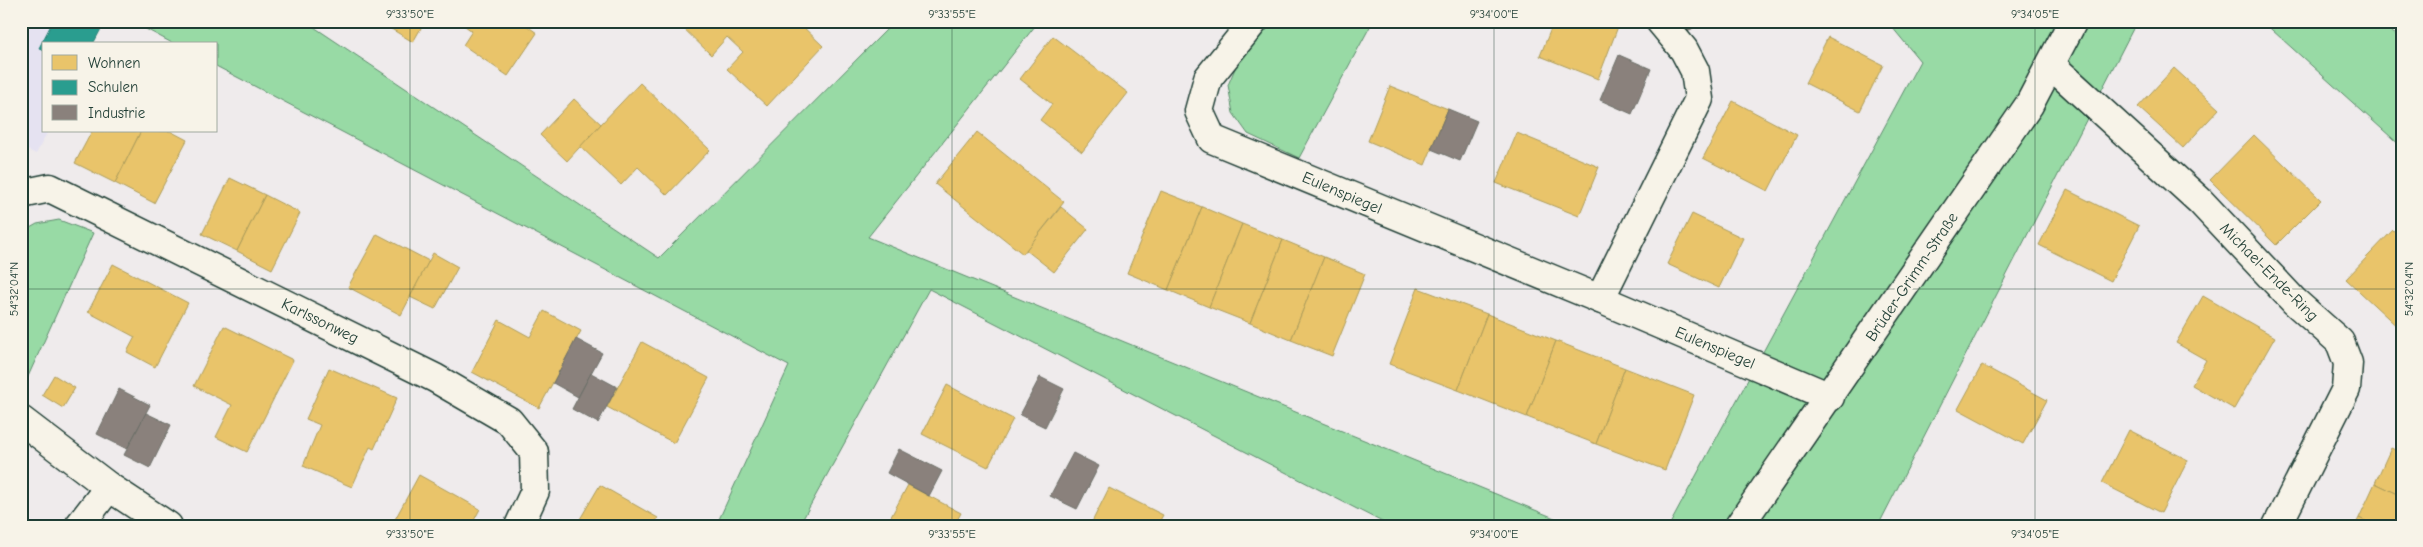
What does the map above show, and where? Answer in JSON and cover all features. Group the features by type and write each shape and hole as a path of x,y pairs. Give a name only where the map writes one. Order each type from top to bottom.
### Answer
{"street":[{"name":"Eulenspiegel","path":"1254,21 1208,78 1199,111 1212,139 1600,299 1830,397"},
{"path":"1600,299 1699,100 1695,71 1684,50 1660,21"},
{"name":"Brüder-Grimm-Straße","path":"1739,526 1830,397 2029,105 2073,21"},
{"name":"Michael-Ende-Ring","path":"2051,65 2200,201 2294,301 2340,342 2348,363 2346,389 2277,526"},
{"name":"Karlssonweg","path":"21,194 50,188 435,378 509,422 534,452 535,491 519,526"},
{"path":"21,420 109,486 168,526"},
{"path":"79,526 109,486"}],"shaded area":[{"path":"21,21 105,21 94,42 42,42 42,132 47,132 36,154 21,147"}],"green space":[{"path":"131,21 305,21 659,258 895,21 1039,21 868,237 1574,526 1390,526 929,289 799,526 716,526 789,366 218,67 218,42 170,42"},
{"path":"1268,21 1373,21 1299,158 1248,134 1233,113 1228,85 1239,59"},
{"path":"1887,21 2137,21 1878,526 1669,526 1920,61"},
{"path":"2262,21 2373,21 2402,38 2402,147"},
{"path":"59,220 93,233 21,392 21,233 37,224"}],"building: Wohnen":[{"path":"384,21 425,21 413,42 383,24"},
{"path":"458,21 520,21 537,33 508,76 463,45 472,31"},
{"path":"676,21 797,21 823,46 767,106 727,69 743,52 727,37 711,55"},
{"path":"1182,21 1195,21 1190,28"},
{"path":"1554,21 1613,21 1619,24 1598,79 1540,56"},
{"path":"1053,36 1128,93 1082,152 1040,120 1052,104 1020,79"},
{"path":"1828,37 1883,65 1860,111 1805,83"},
{"path":"2174,68 2219,109 2183,148 2138,107"},
{"path":"640,83 710,150 667,195 638,167 621,185 580,146"},
{"path":"1390,86 1448,109 1425,165 1368,141"},
{"path":"574,99 601,124 567,161 540,135"},
{"path":"1733,101 1797,135 1768,191 1703,158"},
{"path":"91,132 140,132 115,183 75,163"},
{"path":"140,132 172,132 187,140 154,203 115,183"},
{"path":"977,132 1064,202 1023,254 935,184"},
{"path":"1517,133 1599,167 1579,216 1496,183"},
{"path":"2254,135 2321,200 2276,245 2210,180"},
{"path":"230,178 265,195 237,251 202,234"},
{"path":"2067,190 2139,226 2111,281 2039,245"},
{"path":"1161,191 1202,207 1168,290 1127,273"},
{"path":"265,195 300,213 272,269 237,251"},
{"path":"1061,207 1088,229 1054,272 1026,250"},
{"path":"1202,207 1242,224 1209,307 1168,290"},
{"path":"1692,214 1743,238 1719,288 1667,264"},
{"path":"1242,224 1283,240 1250,323 1209,307"},
{"path":"2393,230 2402,238 2402,331 2346,279"},
{"path":"377,234 429,261 401,315 348,287"},
{"path":"1283,240 1324,257 1291,340 1250,323"},
{"path":"433,253 458,267 435,309 410,297"},
{"path":"1324,257 1365,274 1332,356 1291,340"},
{"path":"113,264 188,303 155,367 127,352 135,337 88,312"},
{"path":"1418,288 1487,314 1458,390 1389,364"},
{"path":"2203,296 2275,337 2234,409 2192,385 2206,360 2176,343"},
{"path":"544,311 581,331 539,408 472,372 499,320 530,337"},
{"path":"1487,314 1556,341 1527,417 1458,390"},
{"path":"224,326 293,360 247,452 216,437 232,405 194,386"},
{"path":"1556,341 1625,368 1596,444 1527,417"},
{"path":"642,342 709,378 674,443 607,407"},
{"path":"1982,365 2047,400 2023,444 1958,409"},
{"path":"329,368 397,398 374,449 370,447 352,487 303,466 320,425 306,419"},
{"path":"1625,368 1694,395 1665,470 1596,444"},
{"path":"54,375 75,388 63,408 42,395"},
{"path":"947,385 1013,419 988,467 922,434"},
{"path":"2129,430 2188,460 2161,513 2102,483"},
{"path":"2391,448 2402,453 2402,496 2375,483"},
{"path":"419,475 480,509 471,526 399,526 393,523"},
{"path":"2375,483 2402,496 2402,526 2375,526 2359,518"},
{"path":"600,485 658,518 653,526 576,526"},
{"path":"908,485 961,513 954,526 886,526"},
{"path":"1109,488 1163,515 1157,526 1090,526"},
{"path":"2359,518 2375,526 2355,526"}],"building: Schulen":[{"path":"53,21 91,21 102,27 94,42 42,42"}],"building: Industrie":[{"path":"1679,21 1701,21 1688,32"},
{"path":"1619,55 1651,69 1632,114 1600,100"},
{"path":"1448,109 1477,121 1460,161 1431,149"},
{"path":"576,339 602,353 578,397 553,383"},
{"path":"591,373 617,387 598,423 572,409"},
{"path":"1040,377 1064,389 1045,427 1020,415"},
{"path":"119,389 150,405 127,449 97,434"},
{"path":"146,413 171,425 150,468 124,455"},
{"path":"899,449 942,471 929,496 887,473"},
{"path":"1073,453 1099,466 1077,509 1050,496"}]}
